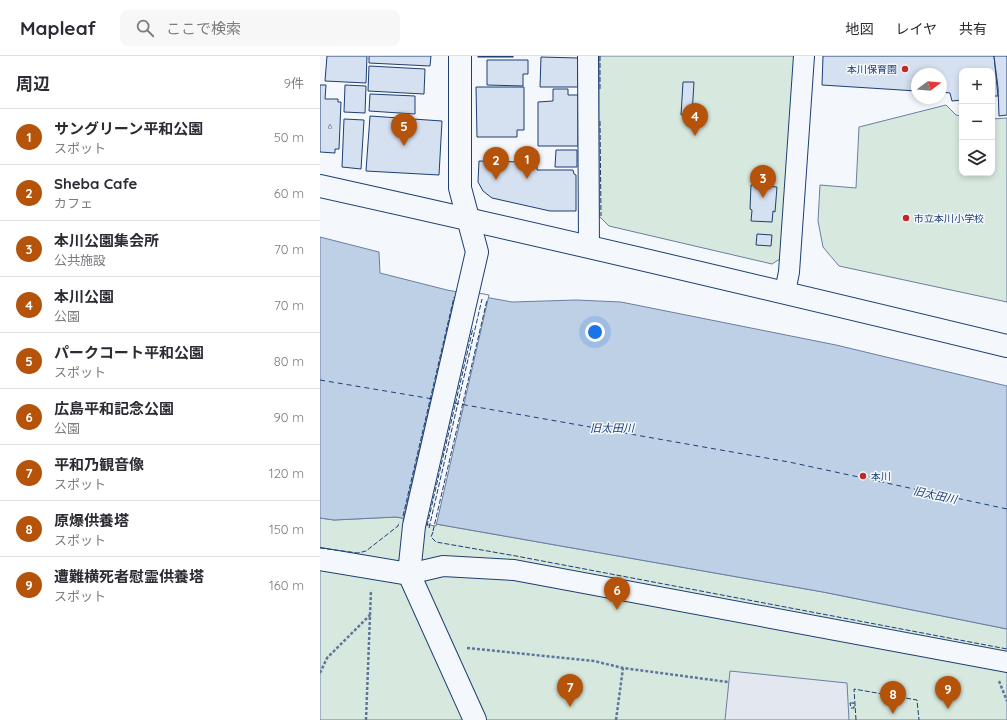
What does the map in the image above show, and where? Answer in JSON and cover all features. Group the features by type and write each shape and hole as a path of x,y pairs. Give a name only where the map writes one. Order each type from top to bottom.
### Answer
{"street":[{"path":"460,56 460,188 477,252 414,526 408,574 475,720"},
{"path":"588,56 589,247"},
{"path":"785,292 790,272 804,56"},
{"path":"320,186 785,292 1007,346"},
{"path":"320,559 408,574 443,566 514,570 1002,669"}],"path":[{"path":"366,720 371,587"},
{"path":"320,673 327,658 370,614"},
{"path":"462,647 594,661 623,668 728,682"},
{"path":"616,720 623,668"},
{"path":"1002,669 1007,701"}],"shaded area":[{"path":"599,56 798,56 783,257 772,264 609,226 599,216"},
{"path":"946,105 956,115 959,116 959,176 995,176 995,119 1007,118 1007,302 839,266 823,247 818,221 820,185 856,188 859,127"},
{"path":"396,517 823,592 1007,629 1007,720 320,720 320,518 334,520"},
{"path":"730,671 847,683 849,720 725,720"}],"water":[{"name":"旧太田川","path":"320,237 379,252 380,273 447,290 512,302 576,300 621,302 836,345 1007,386 1007,629 823,592 396,517 334,520 320,518"}],"pier":[{"path":"457,289 489,295 436,526 403,521"}],"building":[{"path":"327,56 367,56 366,83 325,81"},
{"path":"369,56 431,56 430,66 369,63"},
{"path":"513,56 513,57 478,57"},
{"path":"823,56 994,56 998,96 995,96 995,68 959,68 959,100 952,101 950,93 947,93 947,68 911,68 911,91 822,85"},
{"path":"994,56 1007,56 1007,115 999,116 998,88"},
{"path":"541,57 578,58 578,87 540,87"},
{"path":"487,60 528,60 528,74 523,74 523,86 487,85"},
{"path":"369,66 425,69 424,94 368,91"},
{"path":"683,82 694,82 692,115 681,115"},
{"path":"320,85 326,85 325,99 338,99 338,102 341,102 339,149 335,149 335,153 320,152"},
{"path":"345,85 366,86 365,113 344,112"},
{"path":"476,87 524,87 524,130 517,130 517,137 477,137"},
{"path":"553,89 568,89 568,95 578,95 578,146 538,146 538,102 553,101"},
{"path":"370,94 415,96 415,114 369,111"},
{"path":"370,116 442,121 439,175 366,171"},
{"path":"344,119 364,120 361,169 342,167"},
{"path":"523,150 537,151 537,170 573,170 574,174 576,175 576,211 550,211 492,198 483,191 478,182 479,161 522,162"},
{"path":"556,150 577,150 577,167 555,167"},
{"path":"751,185 777,187 775,212 773,211 772,222 751,221"},
{"path":"757,234 772,235 771,246 756,245"}],"ferry route":[{"path":"320,380 433,399"},
{"path":"454,403 789,462 1007,509"}],"fence":[{"path":"600,56 600,91"},
{"path":"600,121 601,216"},
{"path":"403,516 454,297"},
{"path":"429,528 482,299"},
{"path":"433,531 487,300"},
{"path":"427,526 473,328"},
{"path":"320,548 358,553 366,551 398,526 399,522"},
{"path":"433,532 431,537 436,542 1007,649"},
{"path":"856,720 854,689 917,700 919,720"},
{"path":"850,703 854,703 854,708 851,708 850,703"}],"place":[{"name":"本川保育園","path":"905,69"},
{"name":"本川公園","path":"695,136"},
{"name":"パークコート平和公園","path":"404,146"},
{"name":"サングリーン平和公園","path":"527,179"},
{"name":"Sheba Cafe","path":"496,180"},
{"name":"本川公園集会所","path":"763,198"},
{"name":"市立本川小学校","path":"906,218"},
{"name":"本川","path":"863,476"},
{"name":"広島平和記念公園","path":"617,610"},
{"name":"平和乃観音像","path":"570,707"},
{"name":"遭難横死者慰霊供養塔","path":"948,709"},
{"name":"原爆供養塔","path":"893,714"}]}
